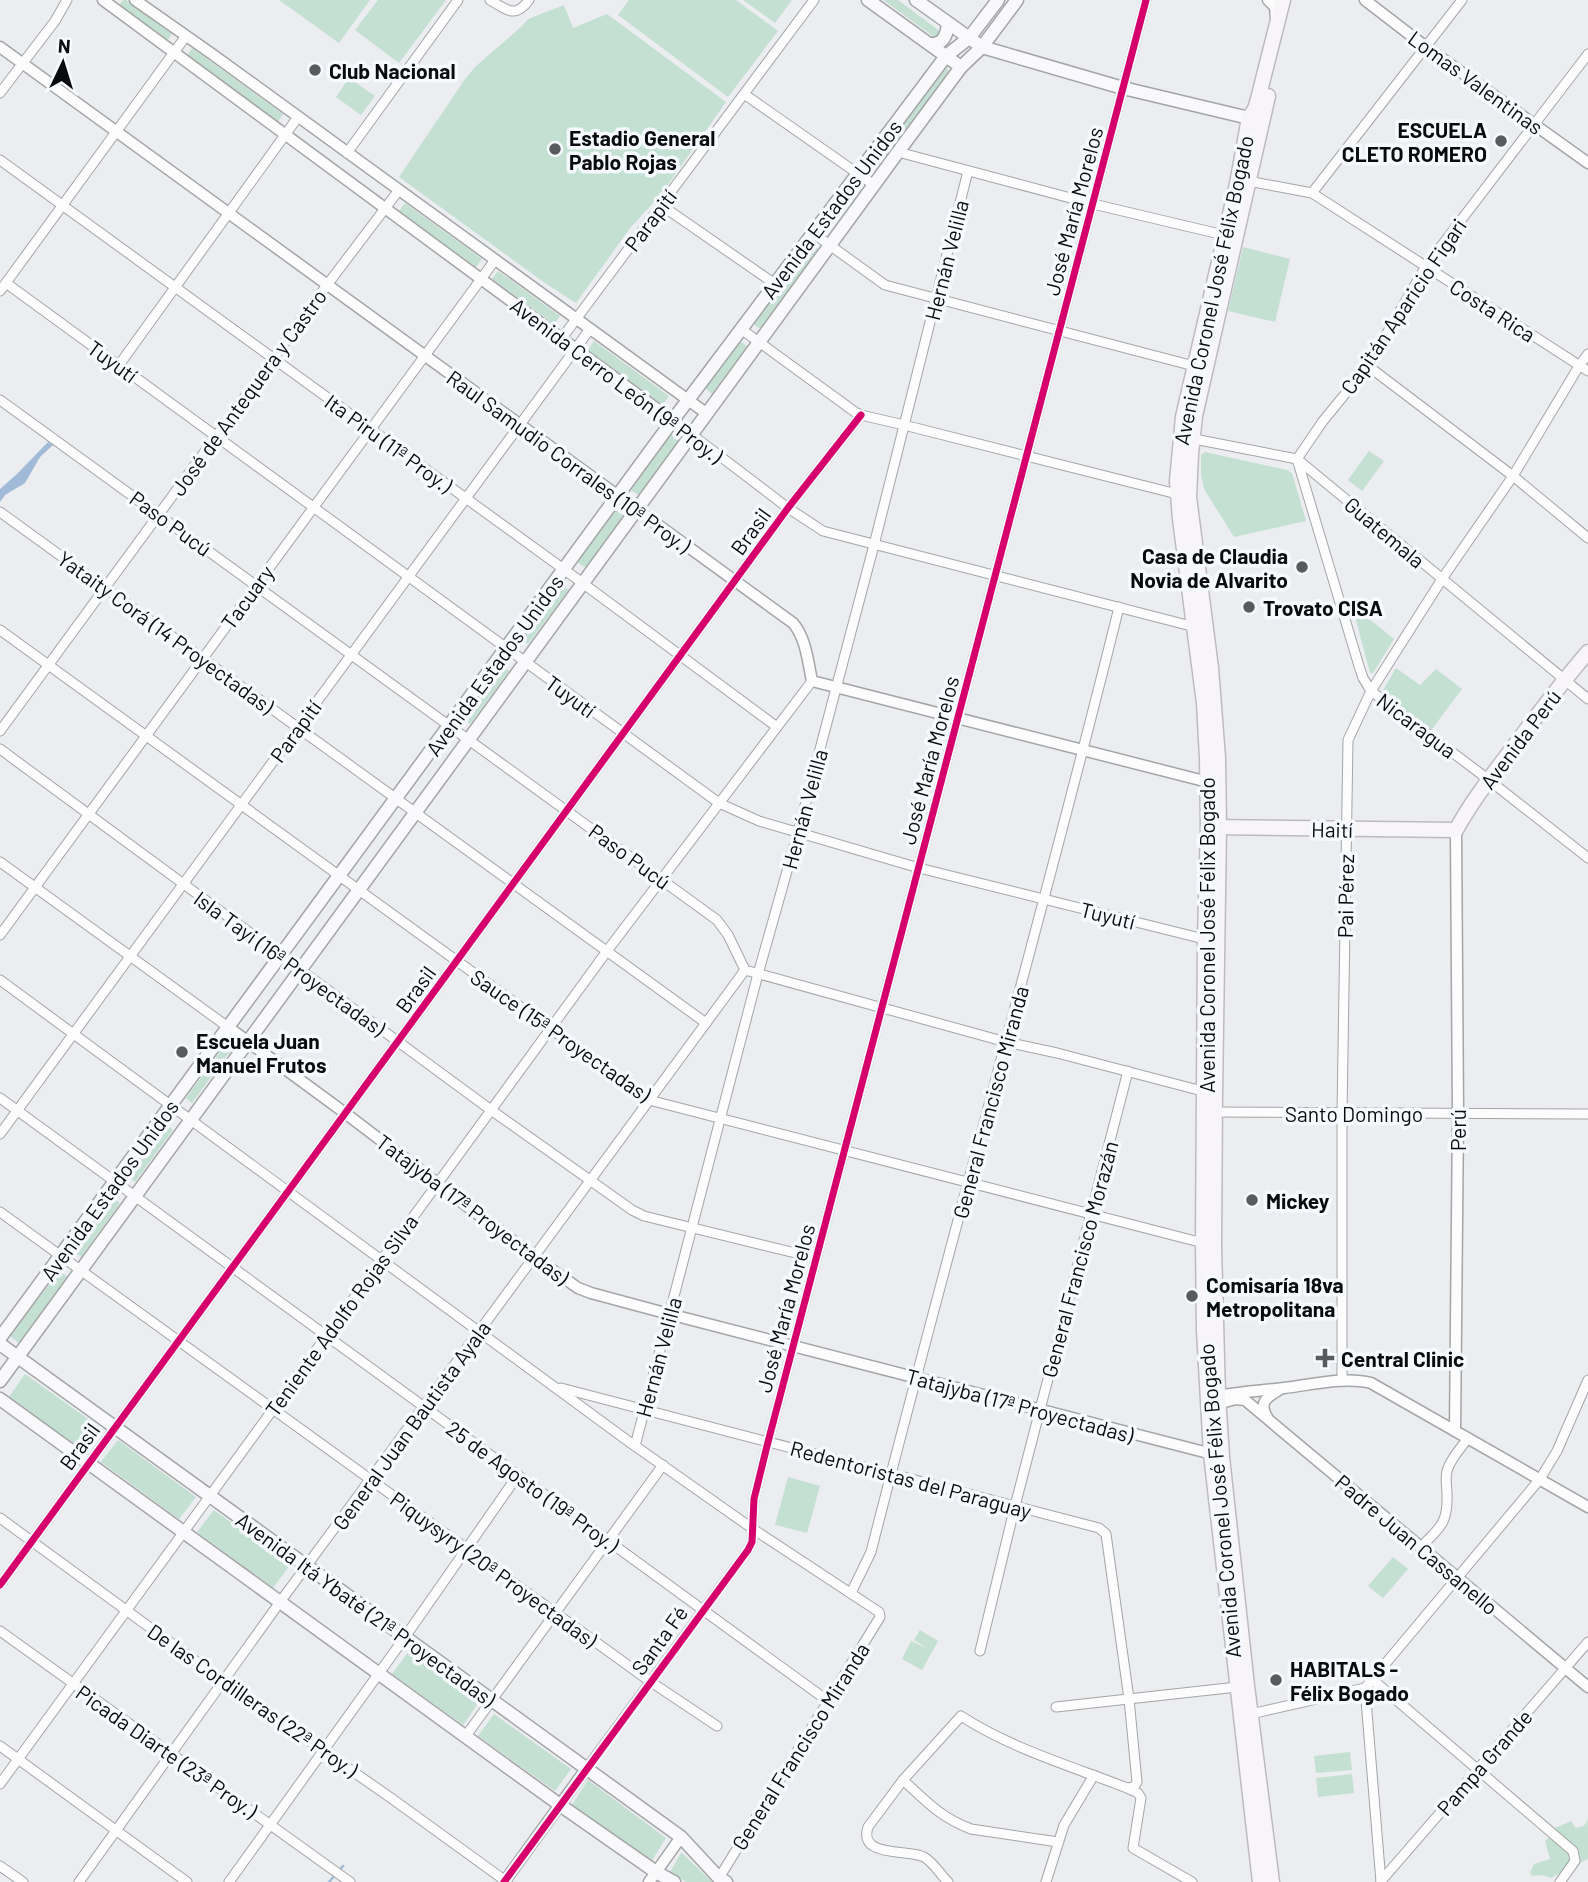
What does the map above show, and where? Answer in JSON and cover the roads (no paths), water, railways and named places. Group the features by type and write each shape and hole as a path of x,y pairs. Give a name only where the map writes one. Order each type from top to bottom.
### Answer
{"main road":[{"path":"869,0 961,67"},
{"path":"916,0 982,47 1123,88 1249,118 1258,138"},
{"name":"Avenida Estados Unidos","path":"0,1338 673,420 946,56 969,38 998,0"},
{"path":"982,47 1017,0"},
{"name":"Avenida Coronel José Félix Bogado","path":"1214,827 1183,496 1186,438 1194,366 1237,184 1249,118 1255,109 1283,0"},
{"name":"Avenida Coronel José Félix Bogado","path":"1186,438 1195,416 1258,138 1287,15 1293,0"},
{"path":"930,44 941,42 947,32 948,23"},
{"name":"Avenida Estados Unidos","path":"0,1381 898,152 961,67 982,47"},
{"name":"Avenida Coronel José Félix Bogado","path":"1183,496 1212,668 1218,758 1211,940 1208,1244 1212,1401 1237,1688 1260,1882"},
{"name":"Avenida Perú","path":"1456,830 1489,780 1588,652"},
{"name":"Haití","path":"1214,827 1456,830"},
{"name":"Avenida Itá Ybaté (21ª Proyectadas)","path":"0,1344 681,1838 722,1880"},
{"path":"0,1399 560,1805 653,1877 674,1882"},
{"name":"Avenida Coronel José Félix Bogado","path":"1216,1456 1272,1882"}],"street":[{"path":"0,93 55,21 67,0"},
{"name":"Avenida Cerro León (9ª Proy.)","path":"100,0 562,338 788,508 824,531 1195,627"},
{"name":"Avenida Cerro León (9ª Proy.)","path":"135,0 706,413"},
{"path":"347,153 458,0"},
{"path":"490,0 510,12 524,8 529,0"},
{"name":"Parapití","path":"562,338 814,0"},
{"name":"José María Morelos","path":"752,1529 754,1499 768,1442 1146,0"},
{"path":"1268,0 1276,9 1275,29"},
{"name":"Lomas Valentinas","path":"1365,0 1588,163"},
{"path":"1312,193 1462,0"},
{"path":"3,283 186,36"},
{"name":"Raul Samudio Corrales (10ª Proy.)","path":"0,47 793,623 798,629 812,681"},
{"name":"Capitán Aparicio Figari","path":"1297,459 1367,366 1426,266 1588,54"},
{"path":"744,93 874,185"},
{"path":"119,365 298,117"},
{"path":"898,152 1224,236"},
{"name":"Ita Piru (11ª Proy.)","path":"0,160 777,727"},
{"name":"Hernán Velilla","path":"635,1446 758,974 874,545 968,171"},
{"name":"Costa Rica","path":"1248,181 1312,193 1584,369"},
{"name":"José de Antequera y Castro","path":"0,731 399,190"},
{"path":"661,205 775,284"},
{"path":"813,233 885,285 1194,366"},
{"name":"Tacuary","path":"0,935 495,260"},
{"name":"Tuyutí","path":"3,283 719,803 759,821 919,868 1211,940"},
{"name":"Parapití","path":"0,1134 590,329"},
{"path":"741,329 861,415 1183,496"},
{"name":"Pai Pérez","path":"1342,1381 1342,1113 1348,740 1371,691 1442,579 1584,369 1588,354"},
{"path":"1367,366 1513,476 1588,538"},
{"name":"Paso Pucú","path":"0,400 717,920 728,934 745,970"},
{"name":"Brasil","path":"0,1585 788,508 861,415"},
{"name":"Guatemala","path":"1186,438 1297,459 1588,699"},
{"name":"Nicaragua","path":"1297,459 1359,666 1371,691 1588,858"},
{"name":"Yataity Corá (14 Proyectadas)","path":"0,512 706,1023"},
{"name":"General Francisco Miranda","path":"722,1880 880,1614 851,1593 871,1552 967,1182 1045,899 1119,607"},
{"name":"Sauce (15ª Proyectadas)","path":"0,630 649,1100 1208,1244"},
{"path":"812,681 1208,782"},
{"name":"Teniente Adolfo Rojas Silva","path":"0,1784 607,951 812,681"},
{"name":"Isla Tayi (16ª Proyectadas)","path":"0,750 491,1110 632,1210 645,1216 816,1258"},
{"name":"Perú","path":"1455,1431 1458,1114 1456,830"},
{"name":"Tatajyba (17ª Proyectadas)","path":"0,862 228,1027 534,1257 583,1290 1216,1456"},
{"path":"745,970 1006,1042 1210,1093"},
{"name":"General Juan Bautista Ayala","path":"79,1882 280,1602 745,970"},
{"path":"0,980 635,1446 752,1529 851,1593"},
{"name":"General Francisco Morazán","path":"980,1651 1128,1072"},
{"name":"25 de Agosto (19ª Proy.)","path":"0,1098 828,1701"},
{"name":"Santo Domingo","path":"1210,1112 1588,1114"},
{"name":"Piquysyry (20ª Proyectadas)","path":"0,1212 650,1682 717,1726"},
{"path":"1251,1714 1365,1688 1540,1479 1557,1451 1588,1380"},
{"path":"1212,1401 1235,1392 1342,1381 1363,1381 1378,1385 1588,1507"},
{"name":"Redentoristas del Paraguay","path":"554,1386 1099,1528 1106,1534 1129,1699"},
{"path":"1268,1419 1263,1409 1264,1400 1281,1388"},
{"name":"Padre Juan Cassanello","path":"1212,1401 1245,1400 1588,1687"},
{"path":"1421,1547 1446,1518 1447,1471 1468,1438"},
{"path":"465,1737 663,1465"},
{"path":"229,1882 518,1475"},
{"name":"De las Cordilleras (22ª Proy.)","path":"0,1518 505,1882"},
{"name":"Santa Fé","path":"586,1769 748,1550 752,1542 752,1529"},
{"name":"Picada Diarte (23ª Proy.)","path":"0,1631 342,1877"},
{"name":"Pampa Grande","path":"1383,1880 1588,1642"},
{"path":"1373,1680 1573,1851 1575,1861 1560,1882"},
{"path":"1056,1707 1237,1688"},
{"path":"1365,1688 1383,1880 1395,1882"},
{"path":"1127,1788 1134,1787 1137,1775 1129,1699"},
{"path":"948,1882 923,1856 875,1848 867,1839 866,1833 903,1780 961,1716 1045,1758 1138,1793 1141,1798 1133,1848 1192,1882"},
{"path":"0,1746 187,1882"},
{"path":"505,1882 586,1769"},
{"path":"1046,1882 1064,1825 1094,1775"},
{"path":"903,1780 943,1816 958,1824 971,1829 1058,1842"},
{"path":"653,1877 681,1838"},
{"path":"0,1866 23,1882"}],"water":[{"path":"48,442 53,445 40,457 25,483 5,495 0,502 0,489"}],"waterway":[{"path":"329,1882 343,1866"}],"place":[{"name":"Club Nacional","path":"315,70"},
{"name":"ESCUELA CLETO ROMERO","path":"1501,141"},
{"name":"Estadio General Pablo Rojas","path":"555,149"},
{"name":"Casa de Claudia Novia de Alvarito","path":"1302,567"},
{"name":"Trovato CISA","path":"1249,607"},
{"name":"Escuela Juan Manuel Frutos","path":"182,1052"},
{"name":"Mickey","path":"1252,1200"},
{"name":"Comisaría 18va Metropolitana","path":"1192,1296"},
{"name":"Central Clinic","path":"1325,1358"},
{"name":"HABITALS - Félix Bogado","path":"1276,1680"}]}
